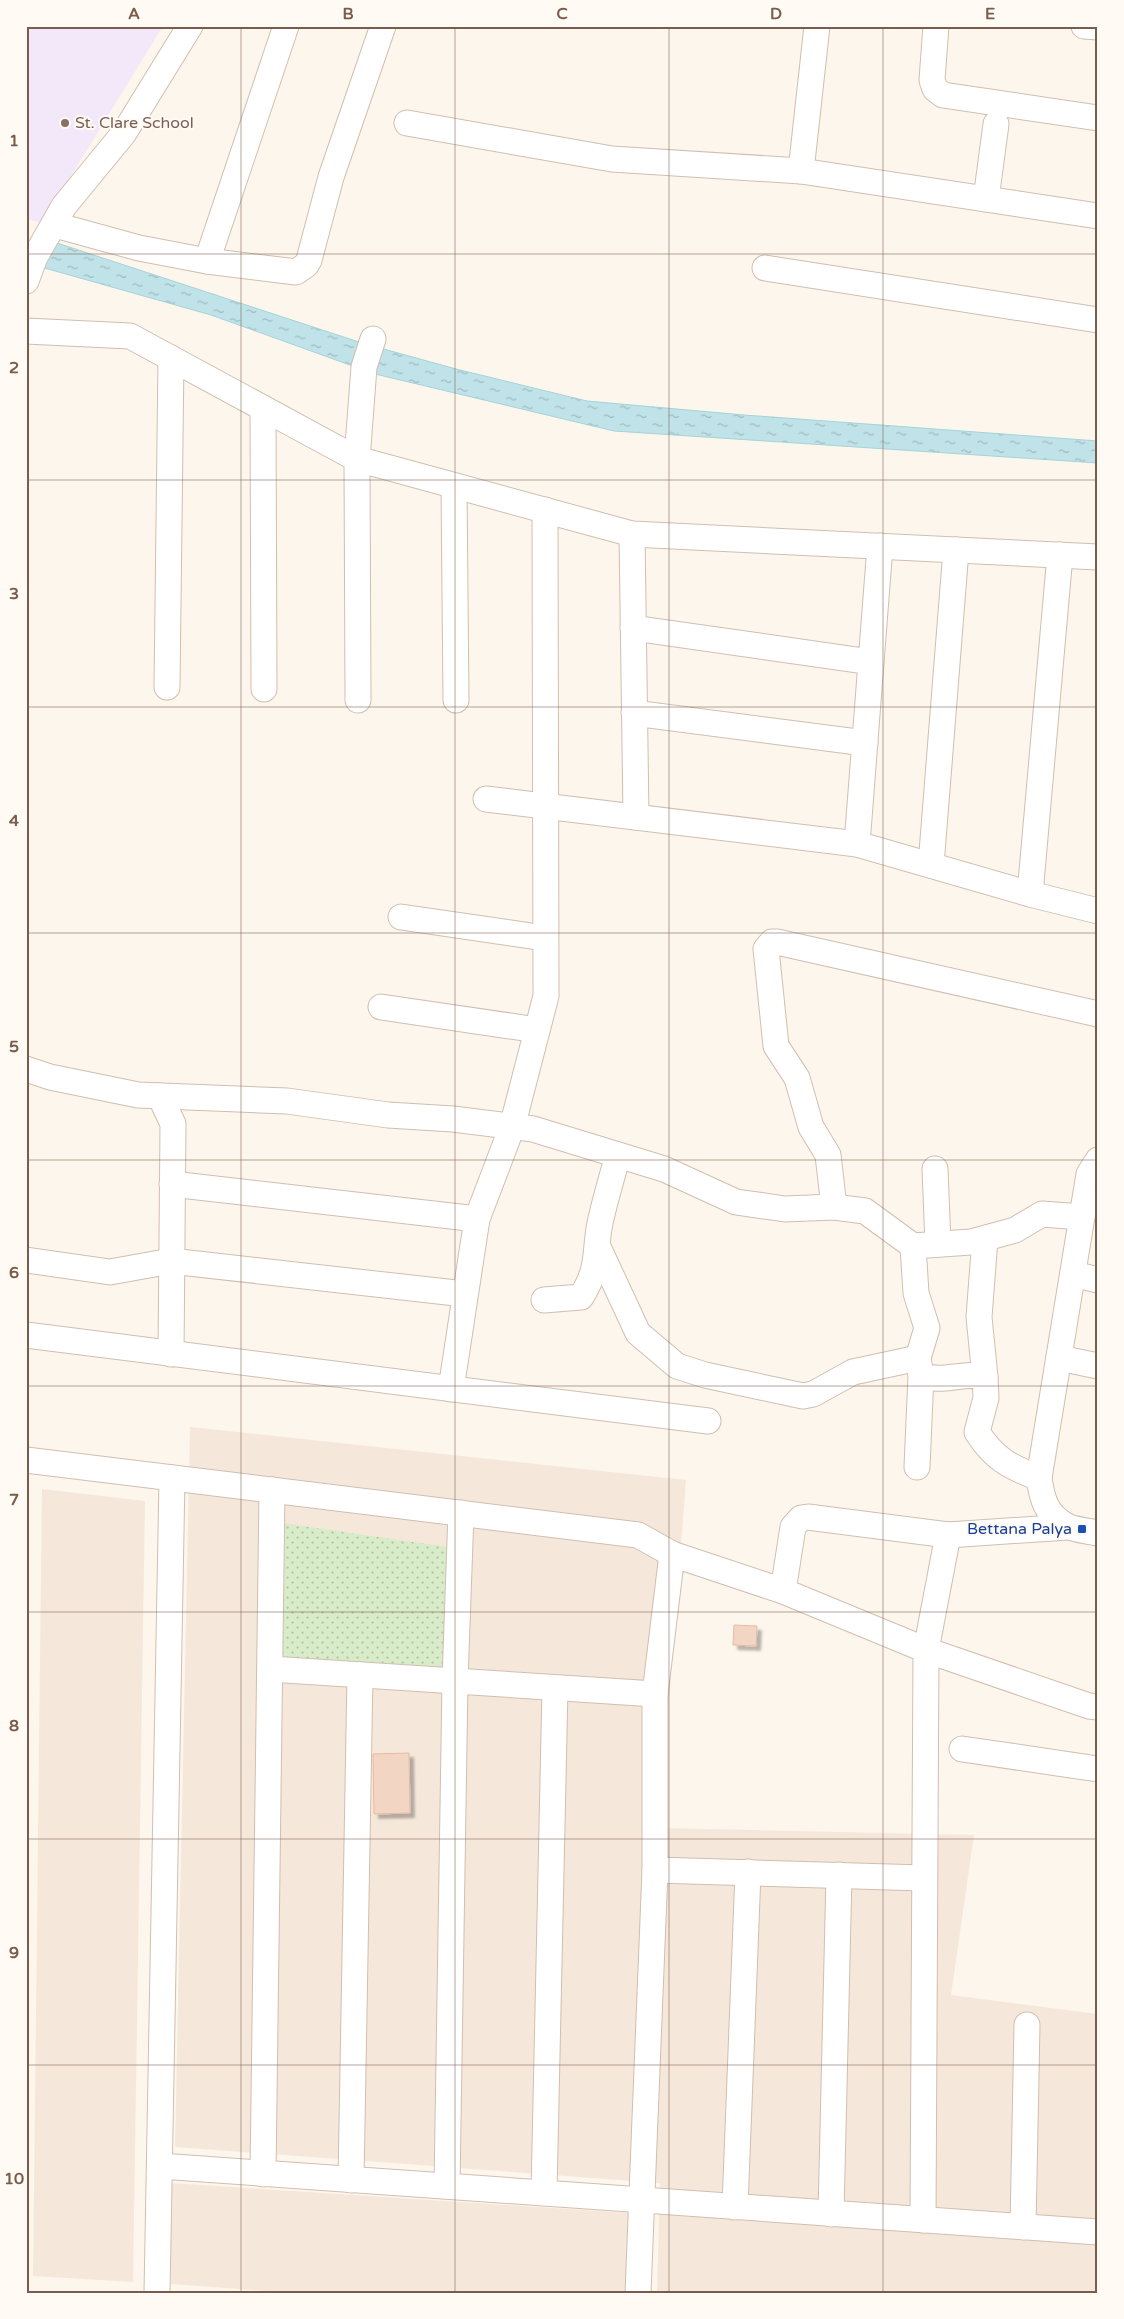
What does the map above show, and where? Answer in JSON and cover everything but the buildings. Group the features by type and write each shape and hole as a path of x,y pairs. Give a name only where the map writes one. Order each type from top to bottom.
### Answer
{"street":[{"path":"26,281 45,240 64,206 124,133 190,26"},
{"path":"207,261 286,26"},
{"path":"45,240 139,248 207,261 296,272 306,265 331,177 383,26"},
{"path":"801,171 817,26"},
{"path":"936,26 932,80 935,89 943,95 1098,118"},
{"path":"1084,26 1098,27"},
{"path":"407,123 612,159 801,171 1098,216"},
{"path":"986,199 996,124"},
{"path":"765,268 1098,320"},
{"path":"26,331 130,336 358,459 632,534 1098,557"},
{"path":"358,700 358,459 364,367 373,339"},
{"path":"167,687 171,358"},
{"path":"263,408 264,689"},
{"path":"454,486 456,700"},
{"path":"451,1389 477,1219 512,1127 546,996 544,806 545,510"},
{"path":"632,534 636,817"},
{"path":"857,844 880,546"},
{"path":"931,865 956,550"},
{"path":"1030,894 1060,555"},
{"path":"633,628 871,662"},
{"path":"634,713 865,743"},
{"path":"486,799 857,844 1030,894 1098,911"},
{"path":"401,918 545,938"},
{"path":"834,1207 828,1155 811,1127 797,1078 776,1046 766,949 772,942 1098,1014"},
{"path":"381,1007 537,1030"},
{"path":"26,1068 50,1077 138,1095 287,1101 388,1115 453,1119 533,1129 664,1169 736,1202 785,1209 834,1207 865,1211 913,1246 972,1242 985,1239 1015,1230 1042,1214 1089,1203"},
{"path":"160,1096 173,1124 171,1354"},
{"path":"544,1300 581,1297 589,1284 596,1265 600,1224 618,1155"},
{"path":"1068,1527 1052,1514 1043,1501 1039,1478 1073,1274 1089,1203 1090,1174 1098,1160"},
{"path":"935,1169 938,1244"},
{"path":"172,1184 477,1219"},
{"path":"985,1239 979,1322 986,1398 977,1432 989,1450 1018,1470 1039,1478"},
{"path":"913,1246 916,1293 927,1328 919,1367 917,1467"},
{"path":"598,1247 638,1333 677,1366 705,1376 803,1396 813,1394 853,1372 919,1367 932,1380 975,1374 985,1377"},
{"path":"26,1260 110,1272 171,1261 465,1294"},
{"path":"1073,1274 1098,1280"},
{"path":"26,1335 708,1421"},
{"path":"1059,1358 1098,1366"},
{"path":"26,1460 172,1485"},
{"path":"26,1474 172,1485 461,1520 638,1535 672,1554"},
{"path":"157,2293 172,1485"},
{"path":"263,2174 272,1497"},
{"path":"783,1590 794,1527 802,1518 808,1517 948,1535 1068,1527 1098,1533"},
{"path":"461,1520 672,1554 783,1590 926,1650 1089,1706 1098,1707"},
{"path":"447,2186 455,1681 461,1520"},
{"path":"922,2220 926,1650 948,1535"},
{"path":"638,2293 655,1870 655,1694 672,1554"},
{"path":"270,1669 655,1694"},
{"path":"351,2180 360,1675"},
{"path":"544,2194 555,1688"},
{"path":"962,1749 1098,1769"},
{"path":"655,1870 924,1878"},
{"path":"735,2207 748,1872"},
{"path":"831,2214 839,1876"},
{"path":"1023,2227 1027,2026"},
{"path":"160,2166 1098,2232"}],"shaded area":[{"name":"St. Clare School","path":"26,26 163,26 42,223 26,219"},
{"path":"190,1427 686,1480 659,1828 974,1835 951,1995 1098,2014 1098,2293 657,2293 660,2183 175,2147"},
{"path":"42,1489 145,1501 133,2282 33,2276"},
{"path":"171,2183 629,2213 627,2293 294,2293 171,2284"}],"green space":[{"path":"282,1523 455,1548 450,1673 281,1657"}],"water":[{"path":"54,242 362,343 456,369 587,401 744,415 1098,441 1098,463 614,431 375,374 211,315 41,267"}],"place":[{"name":"St. Clare School","path":"65,123"},
{"name":"Bettana Palya","path":"1082,1529"}]}
